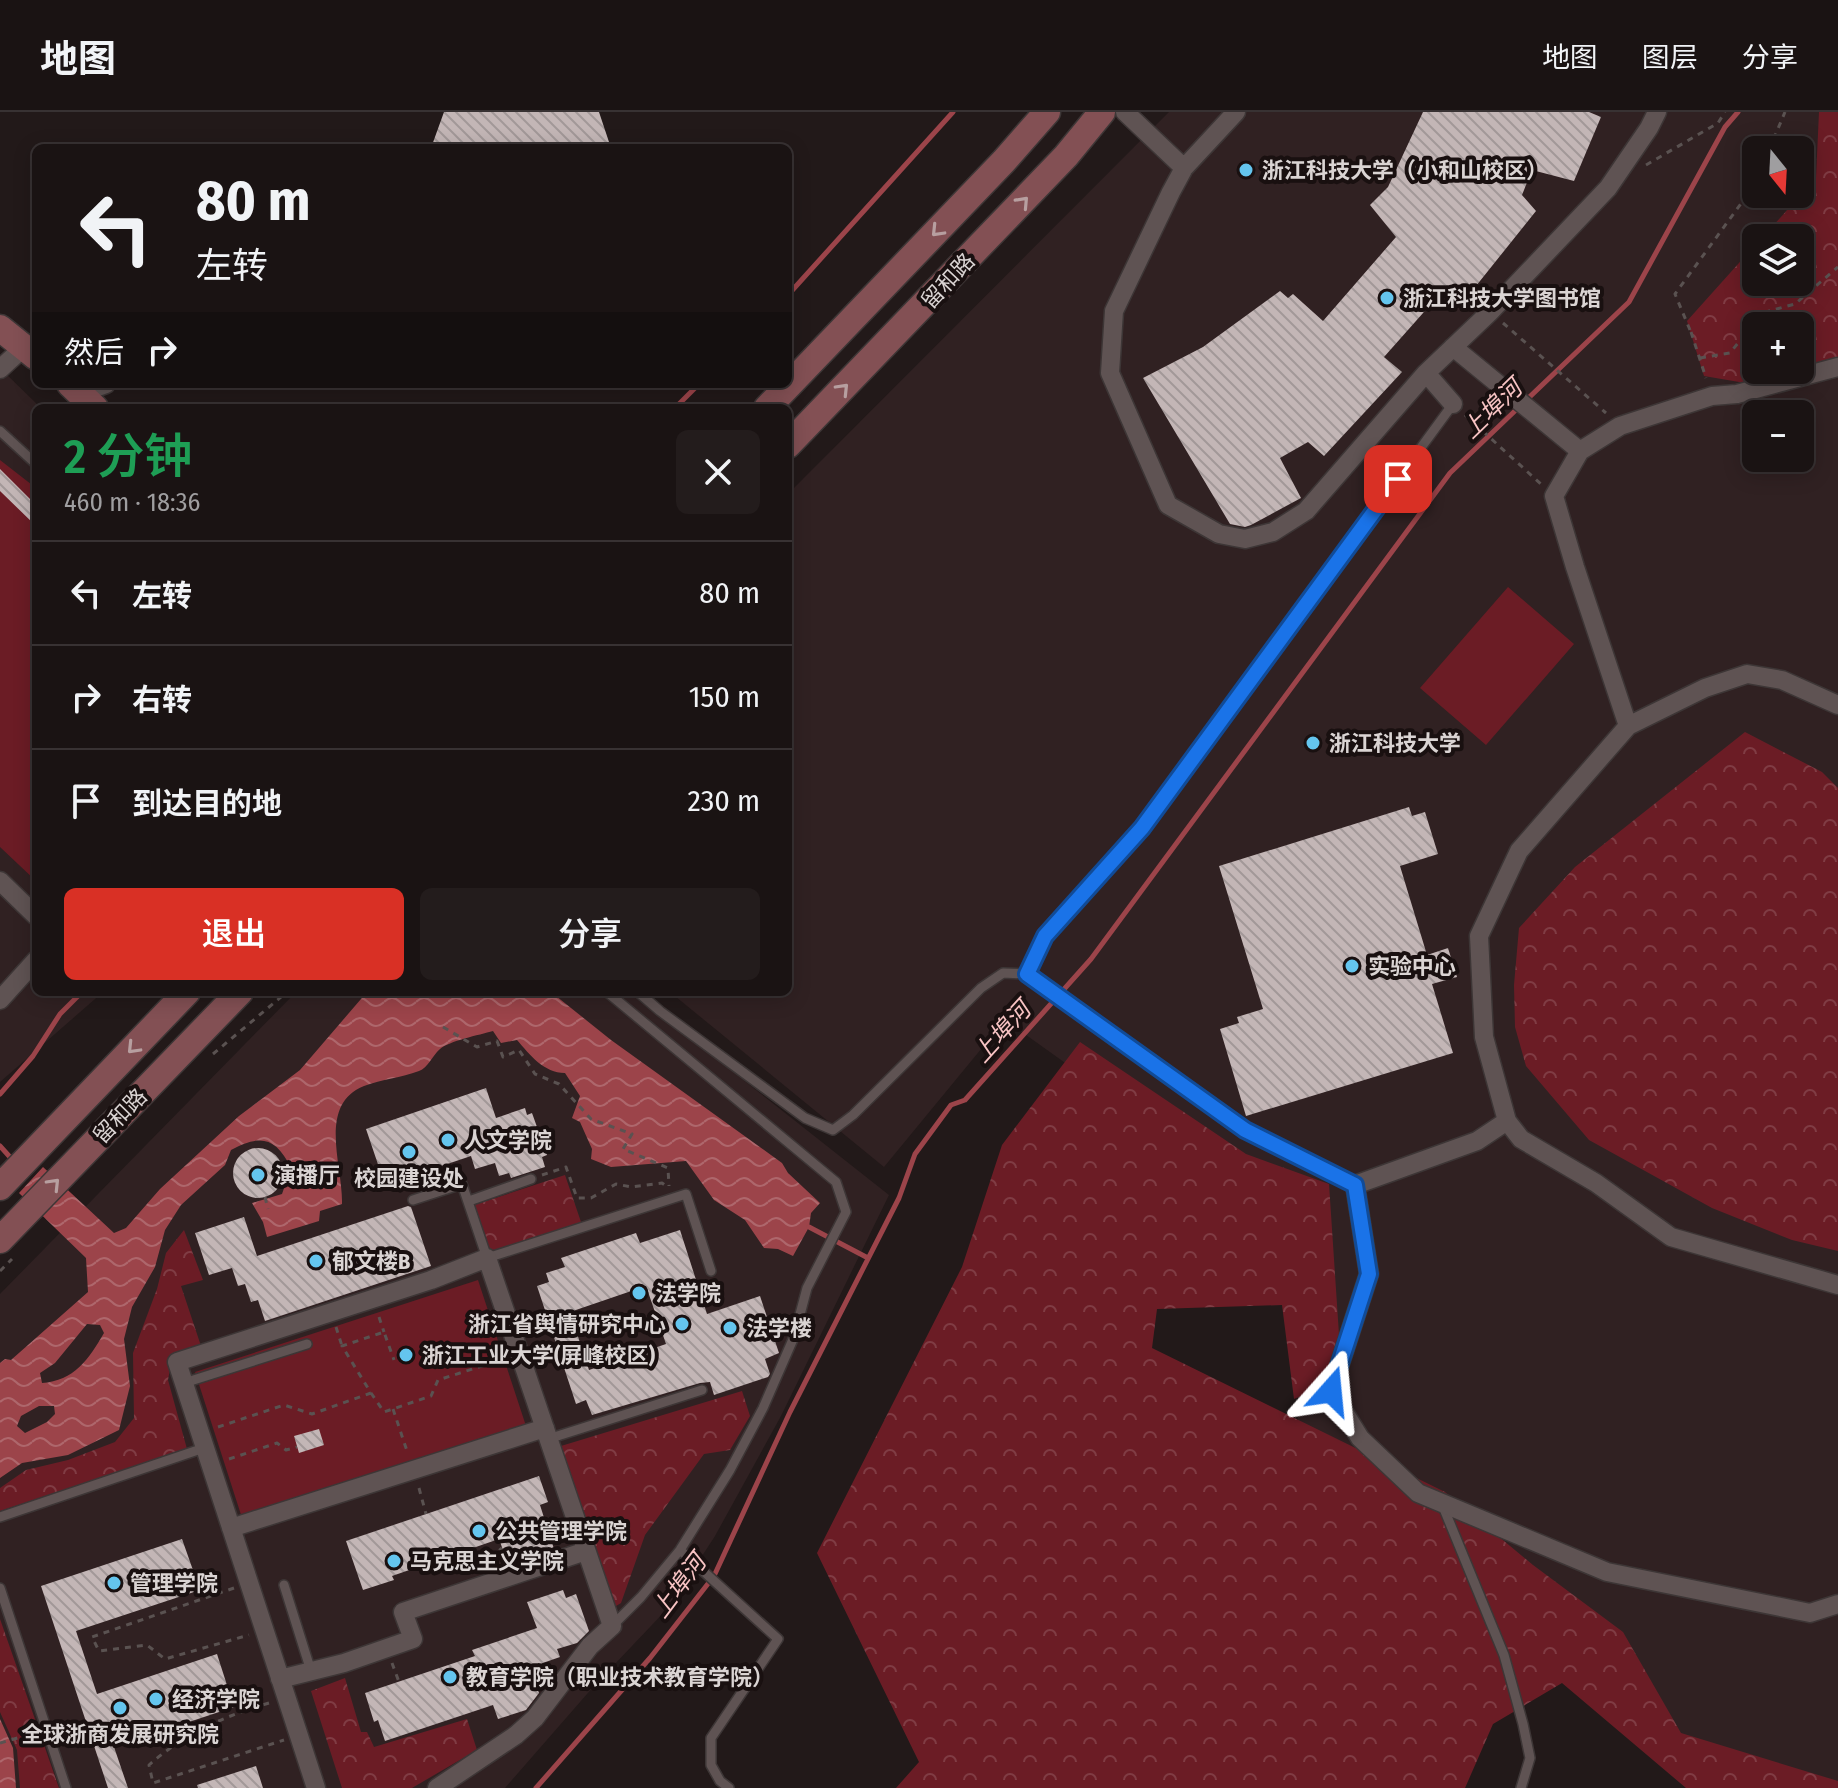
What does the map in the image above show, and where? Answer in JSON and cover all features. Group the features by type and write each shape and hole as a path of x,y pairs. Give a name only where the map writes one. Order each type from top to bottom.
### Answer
{"main road":[{"name":"留和路","path":"792,377 1004,161 1047,112"},
{"name":"留和路","path":"792,441 1066,156 1102,112"},
{"path":"0,328 30,352"},
{"name":"留和路","path":"770,404 783,388"},
{"name":"留和路","path":"0,1187 183,996"},
{"name":"留和路","path":"11,1245 236,996"}],"street":[{"path":"1125,112 1184,168"},
{"path":"1229,115 1184,168 1114,311 1110,373 1168,505 1219,534 1245,539 1273,532 1306,511 1426,373 1608,188 1657,112"},
{"path":"1453,347 1580,451"},
{"path":"0,369 30,352"},
{"path":"1628,726 1554,496 1580,451 1620,426 1712,396 1737,394 1838,367"},
{"path":"1426,373 1453,404"},
{"path":"1838,705 1782,680 1747,674 1705,688 1628,726 1519,851 1479,936 1484,1037 1507,1121 1521,1139 1596,1183 1671,1237 1838,1285"},
{"path":"0,881 32,912"},
{"path":"0,1000 32,964"},
{"path":"1507,1121 1477,1141 1355,1185 1369,1274 1331,1391 1360,1438 1418,1493 1607,1572 1810,1613 1838,1604"},
{"path":"316,1788 177,1362 431,1280 487,1258 612,1626 590,1646 535,1718 516,1735 437,1788"},
{"path":"231,1528 413,1470 546,1433"},
{"path":"280,1679 344,1663 413,1639 403,1612 586,1551"}],"lane":[{"path":"1027,974 1045,936 1142,828 1453,404"},
{"path":"0,431 32,460"},
{"path":"643,996 805,1118 833,1130 853,1115 981,988 1003,973 1027,974 1245,1130 1355,1185"},
{"path":"612,996 836,1182 846,1212 807,1288 794,1337 763,1408 730,1470 680,1550 612,1626"},
{"path":"469,1201 531,1179"},
{"path":"413,1200 462,1184 487,1258 686,1194 711,1271"},
{"path":"184,1383 307,1344"},
{"path":"546,1433 702,1390"},
{"path":"0,1517 205,1449"},
{"path":"1442,1503 1504,1655 1512,1683 1530,1758 1521,1788"},
{"path":"680,1550 778,1639 711,1738 711,1765 720,1781 729,1788"},
{"path":"284,1585 311,1671"},
{"path":"0,1588 66,1788"}],"path":[{"path":"1644,166 1718,123 1725,112"},
{"path":"1775,136 1785,112"},
{"path":"1712,396 1687,320 1675,294 1742,202"},
{"path":"1700,358 1730,353 1762,313 1795,304 1838,267"},
{"path":"1687,320 1690,330"},
{"path":"1518,336 1620,426"},
{"path":"1453,404 1554,496"},
{"path":"213,1053 282,996"},
{"path":"443,1027 477,1047 497,1041 503,1057 519,1050 535,1074 559,1084 591,1119 632,1134 623,1149 668,1168 669,1188"},
{"path":"531,1179 566,1167 577,1198 591,1198 616,1184 631,1187 662,1183 677,1196"},
{"path":"265,1197 268,1209"},
{"path":"0,1271 11,1245"},
{"path":"394,1360 384,1332 342,1346 384,1412 431,1396 438,1380 519,1354"},
{"path":"205,1449 284,1405 312,1414 371,1393"},
{"path":"393,1409 426,1514"},
{"path":"205,1449 277,1443 286,1450 297,1447"},
{"path":"249,1583 92,1637 99,1651 147,1645 165,1659 264,1631"},
{"path":"286,1698 215,1721 171,1746 149,1765 153,1783 299,1735"},
{"path":"0,1743 47,1729"}],"shaded area":[{"name":"浙江科技大学","path":"1169,112 1838,112 1838,1788 1742,1788 1303,1509 1286,1221 1005,1020 884,1167 675,996 792,996 792,490"},
{"path":"0,368 37,404 32,404 32,996 98,996 0,1082"},
{"name":"浙江工业大学(屏峰校区)","path":"292,996 637,996 889,1195 781,1416 715,1536 669,1607 594,1686 505,1788 0,1788 0,1294"}],"green space":[{"path":"1819,112 1838,112 1838,359 1814,366 1814,312 1742,312 1742,382 1704,376 1687,321 1742,260 1742,296 1814,296 1814,224 1775,224 1789,208 1814,208"},
{"path":"0,460 32,485 32,877 0,847"},
{"path":"1508,587 1574,644 1486,745 1420,688"},
{"path":"1745,732 1822,772 1838,788 1838,1251 1792,1240 1712,1208 1589,1140 1526,1066 1515,1027 1514,985 1519,928 1575,867"},
{"path":"1080,1042 1246,1154 1329,1184 1342,1380 1294,1399 1282,1305 1157,1309 1152,1348 1445,1492 1533,1565 1623,1632 1681,1733 1838,1781 1838,1788 1686,1788 1562,1683 1493,1724 1465,1788 896,1788 919,1762 817,1553 962,1267 1002,1145"},
{"path":"565,1175 581,1222 490,1253 474,1205"},
{"path":"184,1230 203,1280 181,1286 202,1349 172,1358 168,1380 187,1449 0,1511 0,1488 26,1470 68,1460 115,1442 134,1418 133,1353 157,1289 166,1253"},
{"path":"478,1280 527,1429 243,1521 195,1372"},
{"path":"742,1391 750,1416 730,1450 704,1454 645,1535 621,1603 611,1609 561,1446"},
{"path":"0,1619 59,1788 20,1788 17,1750 0,1712"},
{"path":"345,1678 361,1732 367,1732 374,1747 467,1719 477,1750 412,1788 342,1788 311,1691"}],"water":[{"path":"364,996 556,996 611,1040 782,1163 788,1173 820,1203 811,1213 809,1227 793,1256 778,1249 764,1248 745,1220 714,1200 686,1161 611,1167 591,1159 592,1149 580,1122 572,1118 580,1096 565,1073 544,1067 517,1040 501,1043 493,1031 457,1041 440,1049 422,1069 364,1086 350,1095 341,1107 337,1121 342,1204 320,1211 319,1221 267,1237 252,1203 282,1194 291,1168 279,1150 266,1141 250,1142 231,1150 225,1165 181,1205 165,1230 155,1267 132,1307 124,1339 130,1386 119,1430 68,1455 22,1463 0,1478 0,1363 5,1359 11,1360 88,1292 86,1258 19,1193 43,1167 114,1233 126,1228 160,1189 239,1116 300,1070","holes":["87,1324 100,1325 104,1333 86,1360 63,1378 42,1383 40,1373 55,1363","39,1406 54,1406 55,1414 47,1422 25,1433 17,1426 21,1416"]},
{"path":"0,1719 13,1748 16,1788 0,1788"}],"building":[{"path":"444,112 599,112 610,144 432,144"},
{"path":"1423,112 1589,112 1601,117 1574,181 1532,170 1522,195 1536,211 1464,301 1447,286 1384,357 1402,372 1324,456 1308,442 1280,458 1301,498 1251,525 1230,524 1143,378 1203,347 1280,291 1288,298 1293,294 1323,321 1396,237 1370,205 1388,187"},
{"path":"0,469 32,501 32,522 0,491"},
{"name":"实验中心","path":"1409,807 1412,816 1425,812 1438,854 1400,866 1427,955 1448,948 1457,977 1432,984 1453,1053 1246,1116 1220,1029 1239,1023 1237,1017 1263,1009 1219,866"},
{"path":"486,1088 496,1118 525,1108 527,1115 532,1113 547,1155 542,1157 545,1167 511,1178 509,1173 499,1176 495,1163 475,1169 471,1156 385,1185 366,1129"},
{"name":"演播厅","path":"258,1148 276,1155 283,1173 276,1191 258,1198 240,1191 233,1173 240,1155"},
{"name":"郁文楼B","path":"411,1207 431,1266 265,1321 258,1300 251,1302 245,1284 238,1286 232,1268 209,1275 195,1233 244,1217 257,1256"},
{"name":"法学楼","path":"680,1230 707,1314 760,1296 779,1353 765,1359 770,1374 768,1377 714,1395 710,1382 700,1383 592,1415 586,1400 576,1404 537,1286 549,1282 546,1273 565,1267 561,1258 636,1233 640,1243","holes":["646,1286 666,1344 589,1370 570,1312"]},
{"path":"319,1429 324,1445 299,1453 294,1436"},
{"path":"539,1476 548,1502 540,1505 554,1549 508,1564 499,1539 392,1576 394,1580 363,1590 346,1541"},
{"path":"182,1539 200,1590 76,1631 97,1694 217,1654 234,1707 114,1747 128,1788 108,1788 41,1586"},
{"path":"563,1590 566,1598 576,1594 589,1631 577,1643 557,1649 560,1657 537,1665 538,1670 532,1672 539,1693 526,1710 498,1719 493,1705 385,1741 378,1720 374,1722 365,1693 475,1656 472,1650 537,1628 527,1602"},
{"path":"256,1766 263,1788 198,1788 197,1785"}],"waterway":[{"path":"792,291 953,112"},
{"name":"上埠河","path":"536,1788 650,1658 714,1576 790,1412 899,1198 915,1154 951,1105 965,1100 1091,959 1450,473 1629,302 1725,127 1738,112"},
{"path":"679,404 695,388"},
{"path":"0,1094 33,1056 60,1014 78,996"},
{"path":"0,1146 9,1156"},
{"path":"809,1227 868,1258"}],"place":[{"name":"浙江科技大学（小和山校区）","path":"1246,170"},
{"name":"浙江科技大学图书馆","path":"1387,298"},
{"name":"浙江科技大学","path":"1313,743"},
{"name":"实验中心","path":"1352,966"},
{"name":"人文学院","path":"448,1140"},
{"name":"校园建设处","path":"409,1152"},
{"name":"演播厅","path":"258,1175"},
{"name":"郁文楼B","path":"316,1261"},
{"name":"法学院","path":"639,1293"},
{"name":"浙江省舆情研究中心","path":"682,1324"},
{"name":"法学楼","path":"730,1328"},
{"name":"浙江工业大学(屏峰校区)","path":"406,1355"},
{"name":"公共管理学院","path":"479,1531"},
{"name":"马克思主义学院","path":"394,1561"},
{"name":"管理学院","path":"114,1583"},
{"name":"教育学院（职业技术教育学院）","path":"450,1677"},
{"name":"经济学院","path":"156,1699"},
{"name":"全球浙商发展研究院","path":"120,1708"}],"route":[{"path":"1331,1391 1369,1274 1355,1185 1245,1130 1027,974 1045,936 1142,828 1398,479"}]}
